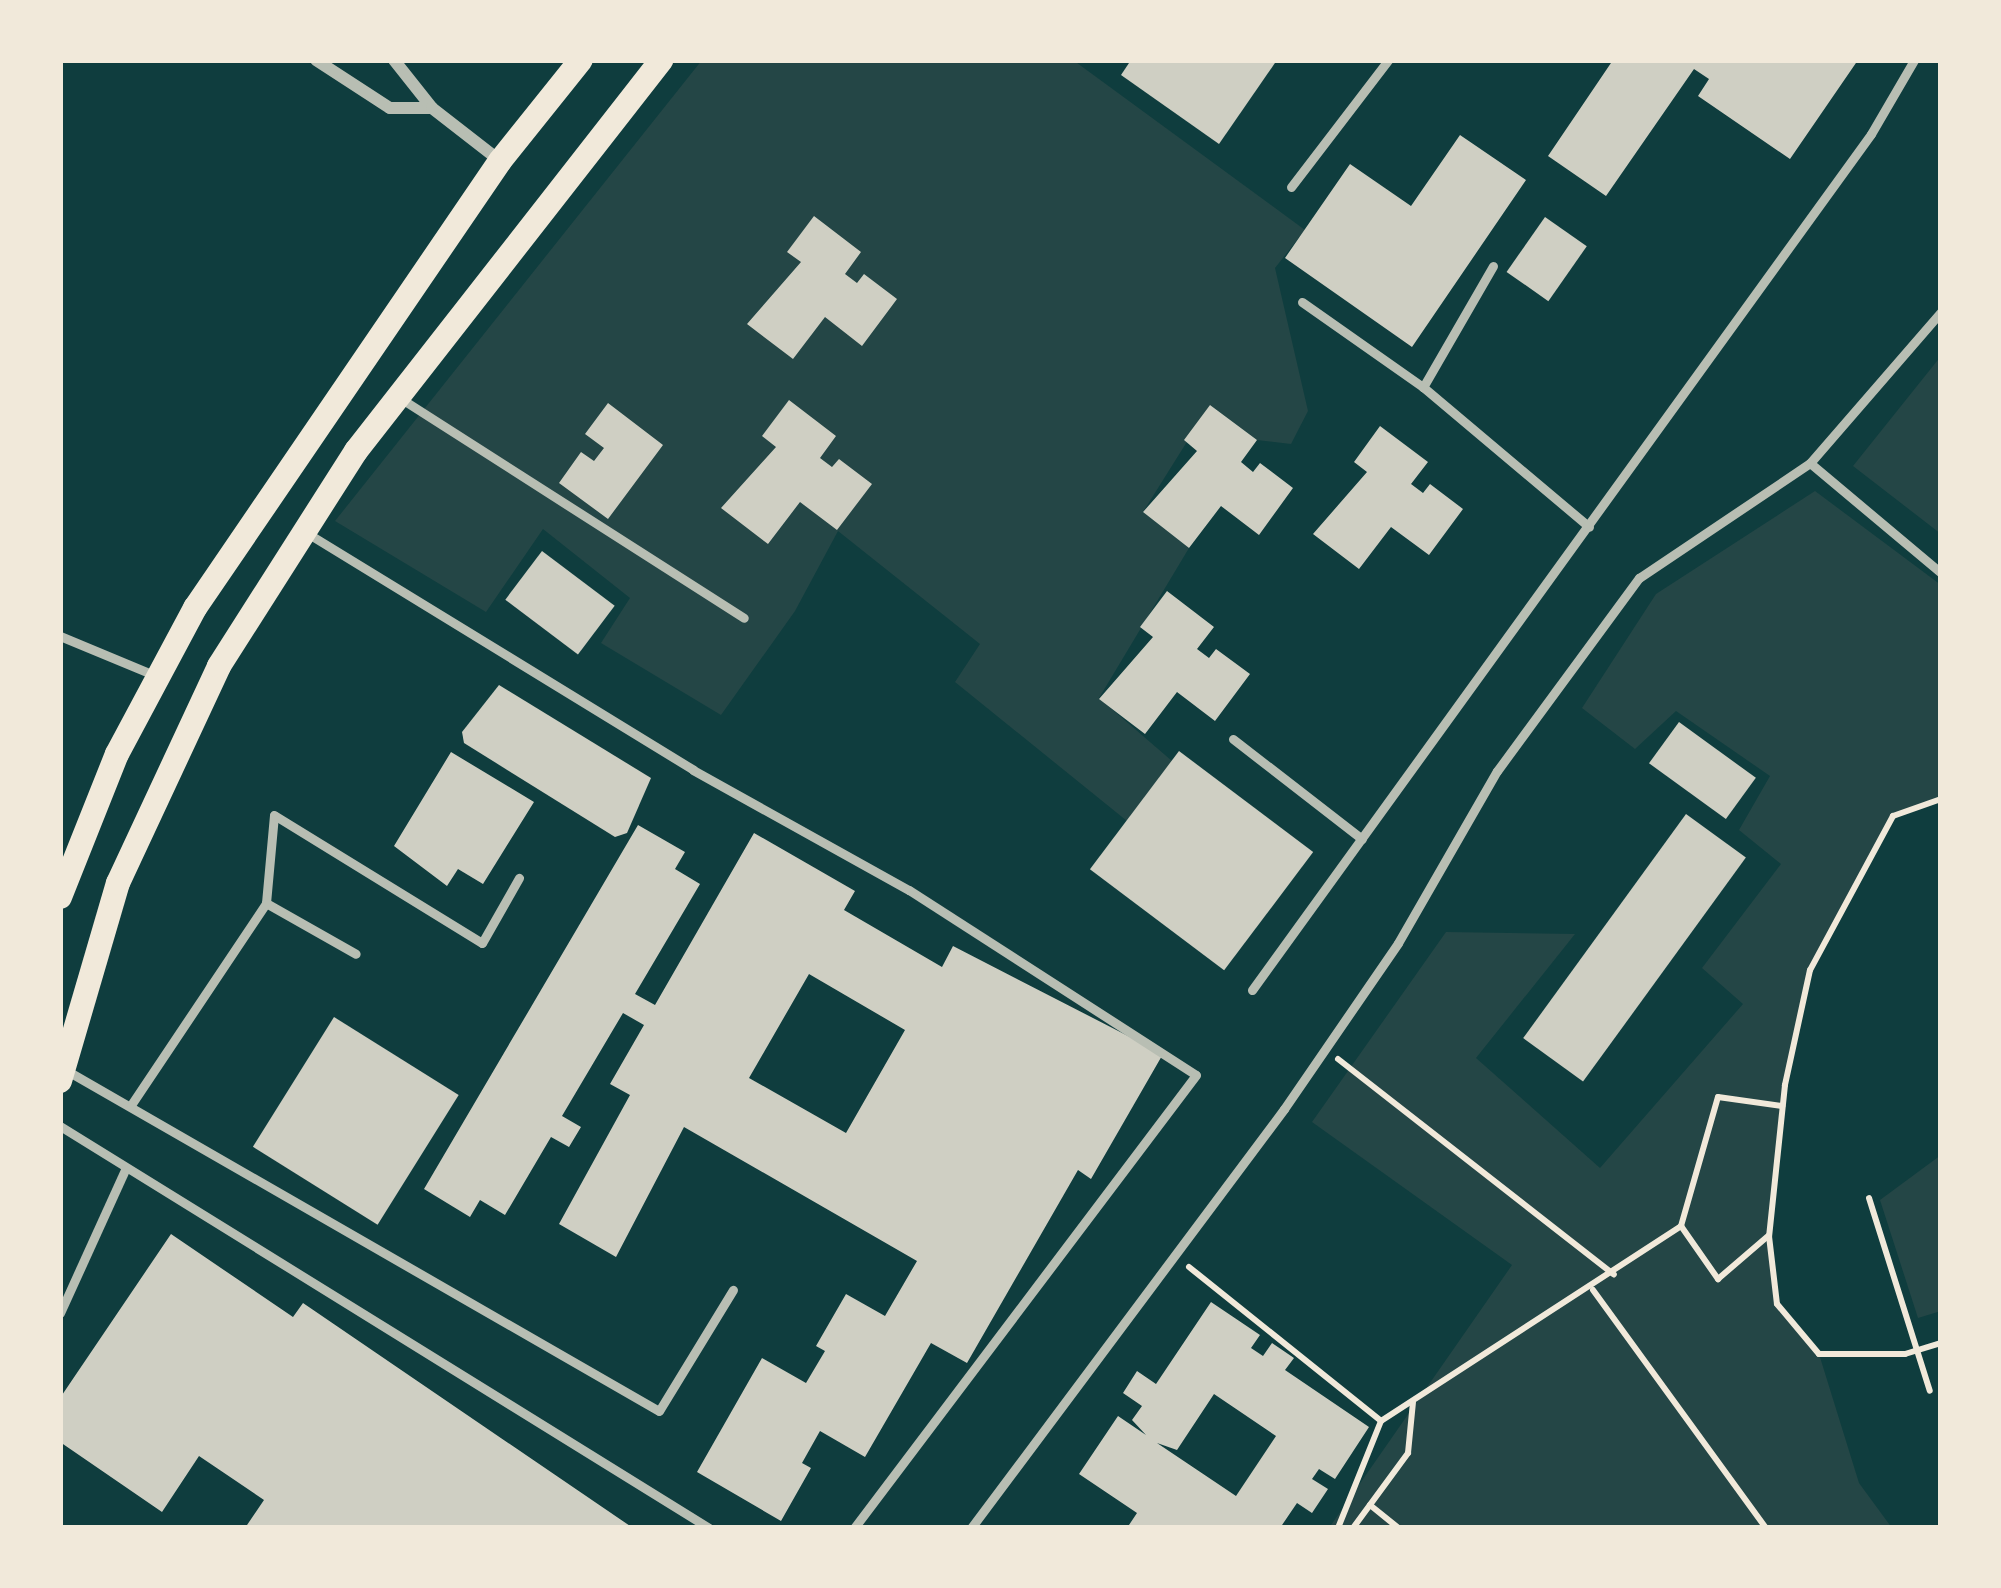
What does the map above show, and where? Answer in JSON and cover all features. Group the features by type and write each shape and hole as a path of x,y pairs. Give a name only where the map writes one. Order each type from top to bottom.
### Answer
{"main road":[{"path":"60,897 154,675 500,161 581,60"},
{"path":"62,1075 118,883 162,780 302,530 397,396 661,60"}],"street":[{"path":"316,60 390,108 432,108"},
{"path":"394,60 432,108 500,161"}],"lane":[{"path":"1291,187 1388,60"},
{"path":"1252,991 1871,134 1915,60"},
{"path":"1423,387 1493,266"},
{"path":"1302,302 1423,387 1588,526"},
{"path":"970,1528 1325,1049 1398,943 1497,771 1640,578 1810,463 1941,312"},
{"path":"397,396 744,618"},
{"path":"1810,463 1941,573"},
{"path":"302,530 693,770 909,890 1196,1075 854,1528"},
{"path":"60,636 154,675"},
{"path":"1233,739 1362,839"},
{"path":"130,1105 266,903 274,815 482,943 519,878"},
{"path":"266,903 356,954"},
{"path":"62,1075 130,1105 659,1411 733,1290"},
{"path":"60,1126 709,1528"},
{"path":"60,1313 125,1170"}],"path":[{"path":"1941,799 1893,816 1810,970 1782,1106 1768,1236 1777,1304 1820,1354 1914,1351 1941,1343"},
{"path":"1325,1049 1614,1275"},
{"path":"1338,1528 1381,1421 1593,1290 1681,1226 1718,1097 1782,1106"},
{"path":"1869,1198 1930,1391"},
{"path":"1681,1226 1718,1279 1768,1236"},
{"path":"1175,1256 1381,1421"},
{"path":"1593,1290 1766,1528"},
{"path":"1353,1528 1408,1453 1413,1402"},
{"path":"1370,1505 1398,1528"}],"shaded area":[{"path":"702,60 1073,60 1305,230 1275,268 1308,411 1291,444 1257,440 1210,405 1143,512 1189,548 1099,698 1172,761 1127,821 955,682 980,644 838,531 795,611 721,715 601,643 630,598 543,529 486,612 335,521"},
{"path":"1941,356 1941,534 1853,466"},
{"path":"1815,491 1941,585 1941,799 1892,817 1810,970 1785,1085 1769,1236 1777,1304 1819,1354 1859,1483 1892,1528 1329,1528 1512,1265 1312,1122 1446,932 1575,934 1476,1058 1600,1168 1743,1004 1702,968 1781,864 1739,830 1770,776 1676,711 1635,749 1582,708 1656,594"},
{"path":"1941,1155 1941,1311 1918,1318 1880,1200"}],"building":[{"path":"1131,60 1277,60 1219,144 1121,75"},
{"path":"1613,60 1858,60 1790,159 1698,96 1709,79 1694,69 1606,196 1548,156"},
{"path":"1460,135 1526,180 1412,347 1285,258 1350,164 1411,206"},
{"path":"814,216 861,252 845,274 857,283 864,274 897,299 862,346 825,317 793,359 747,324 801,262 787,252"},
{"path":"1545,217 1587,246 1548,301 1507,272"},
{"path":"789,400 836,436 820,458 832,467 839,459 872,484 837,530 800,502 768,544 721,508 776,447 762,436"},
{"path":"608,403 663,445 608,519 559,483 581,452 594,461 604,448 585,434"},
{"path":"1210,405 1257,440 1241,462 1253,472 1260,463 1293,488 1259,535 1221,506 1189,548 1143,512 1197,451 1184,440"},
{"path":"1380,426 1428,462 1411,484 1423,493 1430,484 1463,509 1429,555 1391,527 1359,569 1313,534 1367,472 1354,462"},
{"path":"542,551 615,606 578,654 505,600"},
{"path":"1167,591 1214,627 1197,649 1209,658 1216,649 1250,674 1215,721 1177,692 1145,734 1099,699 1153,637 1140,627"},
{"path":"499,685 651,778 627,833 615,837 464,743 462,732"},
{"path":"1679,722 1756,778 1726,819 1649,763"},
{"path":"1179,751 1313,852 1224,970 1090,869"},
{"path":"451,752 534,802 483,884 458,869 447,886 394,846"},
{"path":"1686,814 1746,857 1583,1082 1523,1038"},
{"path":"638,825 685,852 675,869 700,884 635,994 655,1005 754,833 855,891 844,910 942,967 953,946 1163,1054 1091,1179 1078,1170 967,1363 931,1343 865,1457 820,1431 802,1463 811,1468 781,1521 697,1472 762,1358 806,1383 825,1351 816,1346 846,1294 885,1316 917,1261 684,1127 616,1257 559,1224 630,1095 610,1084 644,1025 623,1013 562,1116 581,1127 569,1147 551,1137 505,1215 480,1200 470,1217 424,1189","holes":["809,974 905,1030 846,1133 749,1078"]},
{"path":"334,1017 459,1095 378,1225 253,1147"},
{"path":"171,1234 293,1317 303,1303 633,1528 245,1528 264,1500 199,1456 162,1512 60,1442 60,1398"},
{"path":"1211,1302 1260,1335 1251,1348 1263,1356 1272,1343 1294,1358 1285,1370 1369,1427 1335,1479 1319,1469 1312,1479 1328,1489 1312,1513 1297,1503 1280,1528 1127,1528 1137,1513 1079,1474 1118,1416 1146,1435 1132,1420 1142,1406 1123,1393 1137,1371 1156,1384","holes":["1214,1394 1276,1436 1236,1496 1157,1443 1177,1450"]}]}
